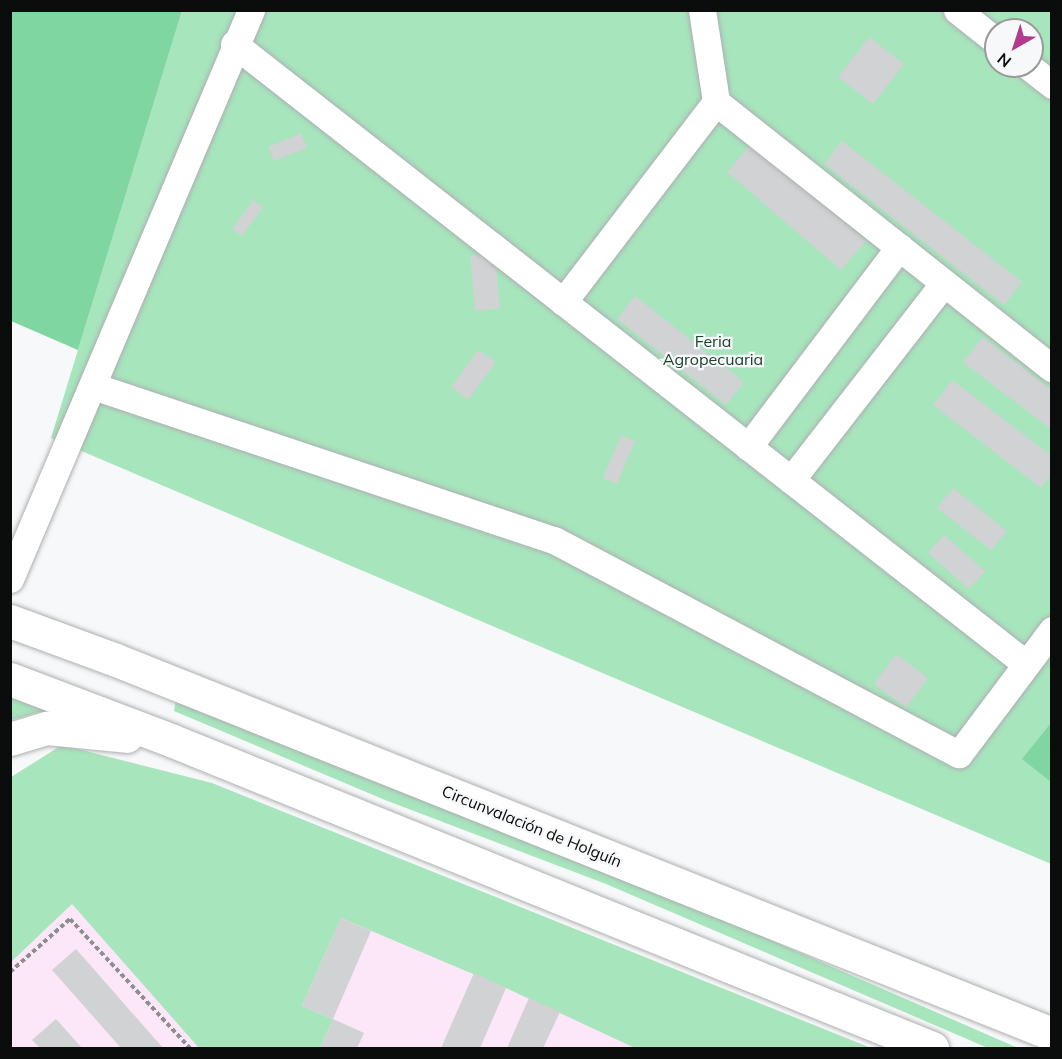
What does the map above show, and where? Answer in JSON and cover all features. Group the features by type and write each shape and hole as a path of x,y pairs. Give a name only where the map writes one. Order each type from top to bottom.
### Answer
{"highway":[{"name":"Circunvalación de Holguín","path":"10,621 116,660 1052,1034"},
{"path":"10,679 173,741 932,1048"},
{"path":"10,739 47,728 173,741"}],"street":[{"path":"10,579 69,445 234,44 251,10"},
{"path":"702,10 717,102 1052,368"},
{"path":"957,10 984,31"},
{"path":"234,44 1026,664"},
{"path":"563,302 717,102"},
{"path":"748,447 899,248"},
{"path":"791,480 944,283"},
{"path":"93,386 554,540 959,754 1052,630"}],"path":[{"path":"10,972 70,919 190,1048"}],"shaded area":[{"path":"11,777 212,783 871,1048 11,1048"}],"green space":[{"path":"11,10 182,11 78,350 11,321"},
{"name":"Feria Agropecuaria","path":"182,11 1051,11 1051,864 51,438"},
{"path":"10,683 46,710 11,720"},
{"path":"176,699 670,896 1018,1048 988,1048 606,884 385,800 174,711"},
{"path":"1051,723 1051,782 1022,759"},
{"path":"62,745 212,783 871,1048 635,1048 506,988 341,918 302,1006 333,1019 320,1048 199,1048 72,904 11,962 11,777"}],"building":[{"path":"869,37 904,64 873,104 838,77"},
{"path":"301,133 307,148 274,161 268,147"},
{"path":"842,141 1022,282 1004,305 824,164"},
{"path":"752,143 866,241 841,270 727,172"},
{"path":"253,200 263,207 242,236 232,229"},
{"path":"495,254 500,308 475,311 470,256"},
{"path":"635,296 744,382 726,405 617,319"},
{"path":"983,337 1052,390 1052,430 963,362"},
{"path":"478,350 496,362 468,400 451,387"},
{"path":"952,380 1052,456 1052,474 1041,488 933,405"},
{"path":"621,435 635,441 617,484 603,478"},
{"path":"953,488 1007,531 991,550 937,508"},
{"path":"944,535 985,571 969,589 928,553"},
{"path":"896,654 928,678 906,708 874,684"},
{"path":"341,918 371,931 333,1019 302,1006"},
{"path":"76,949 163,1048 121,1048 52,970"},
{"path":"474,973 506,988 480,1048 441,1048"},
{"path":"529,998 560,1012 543,1048 507,1048"},
{"path":"56,1019 82,1048 40,1048 32,1040"},
{"path":"333,1019 364,1033 357,1048 320,1048"}]}
